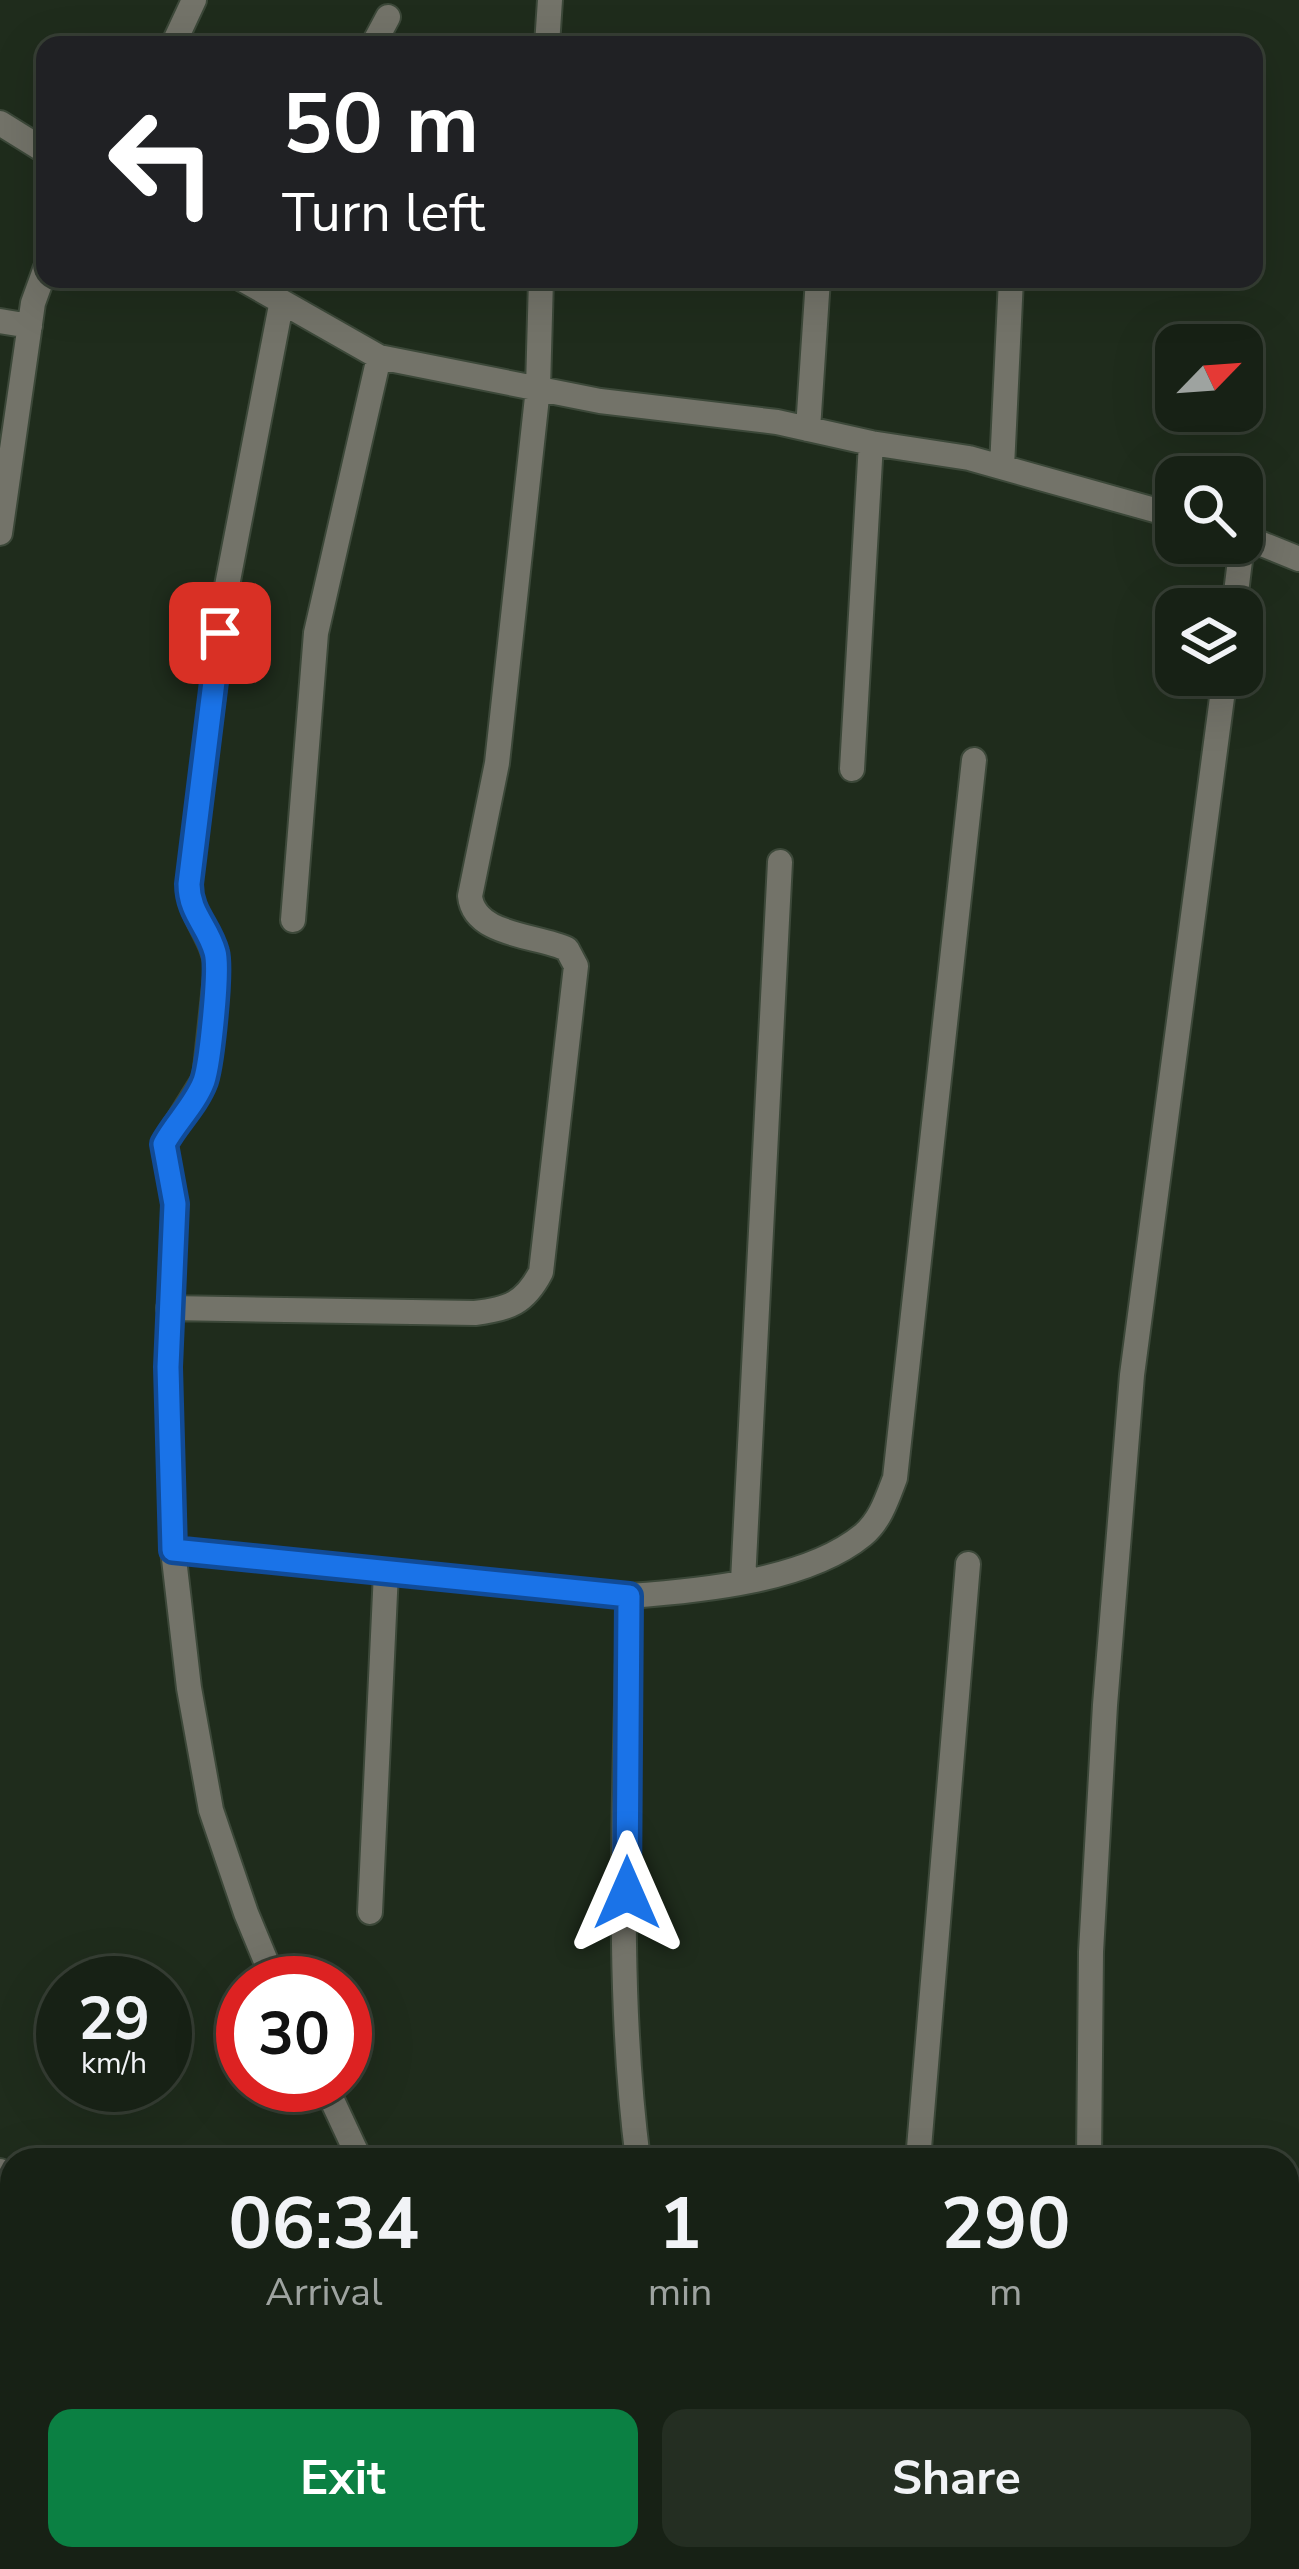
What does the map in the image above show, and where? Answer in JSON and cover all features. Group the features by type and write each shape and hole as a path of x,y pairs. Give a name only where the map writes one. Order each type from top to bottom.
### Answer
{"street":[{"path":"177,36 194,0"},
{"path":"548,36 550,0"},
{"path":"378,36 388,17"},
{"path":"0,123 36,145"},
{"path":"0,533 38,288"},
{"path":"258,288 379,357 538,388 808,429 1002,467 1155,510"},
{"path":"170,1309 475,1313 512,1307 528,1297 541,1272 576,966 574,957 558,945 486,924 471,906 470,896 496,763 538,388 541,288"},
{"path":"808,429 817,288"},
{"path":"1002,467 1011,288"},
{"path":"264,1956 211,1810 189,1688 173,1550 170,1309 175,1204 164,1144 205,1078 217,967 215,952 189,901 189,884 226,591 281,304"},
{"path":"0,321 30,326"},
{"path":"293,920 316,633 379,357"},
{"path":"851,769 871,443"},
{"path":"1263,544 1299,559"},
{"path":"1089,2148 1091,1952 1132,1375 1222,696"},
{"path":"173,1550 629,1596 687,1592 793,1569 836,1552 866,1533 884,1508 895,1478 974,760"},
{"path":"743,1581 780,862"},
{"path":"919,2148 968,1564"},
{"path":"370,1912 386,1572"},
{"path":"629,1596 626,1935 636,2148"},
{"path":"338,2112 354,2148"}],"route":[{"path":"220,633 189,884 189,901 215,952 217,967 205,1078 164,1144 175,1204 168,1367 173,1550 629,1596 627,1893"}]}
